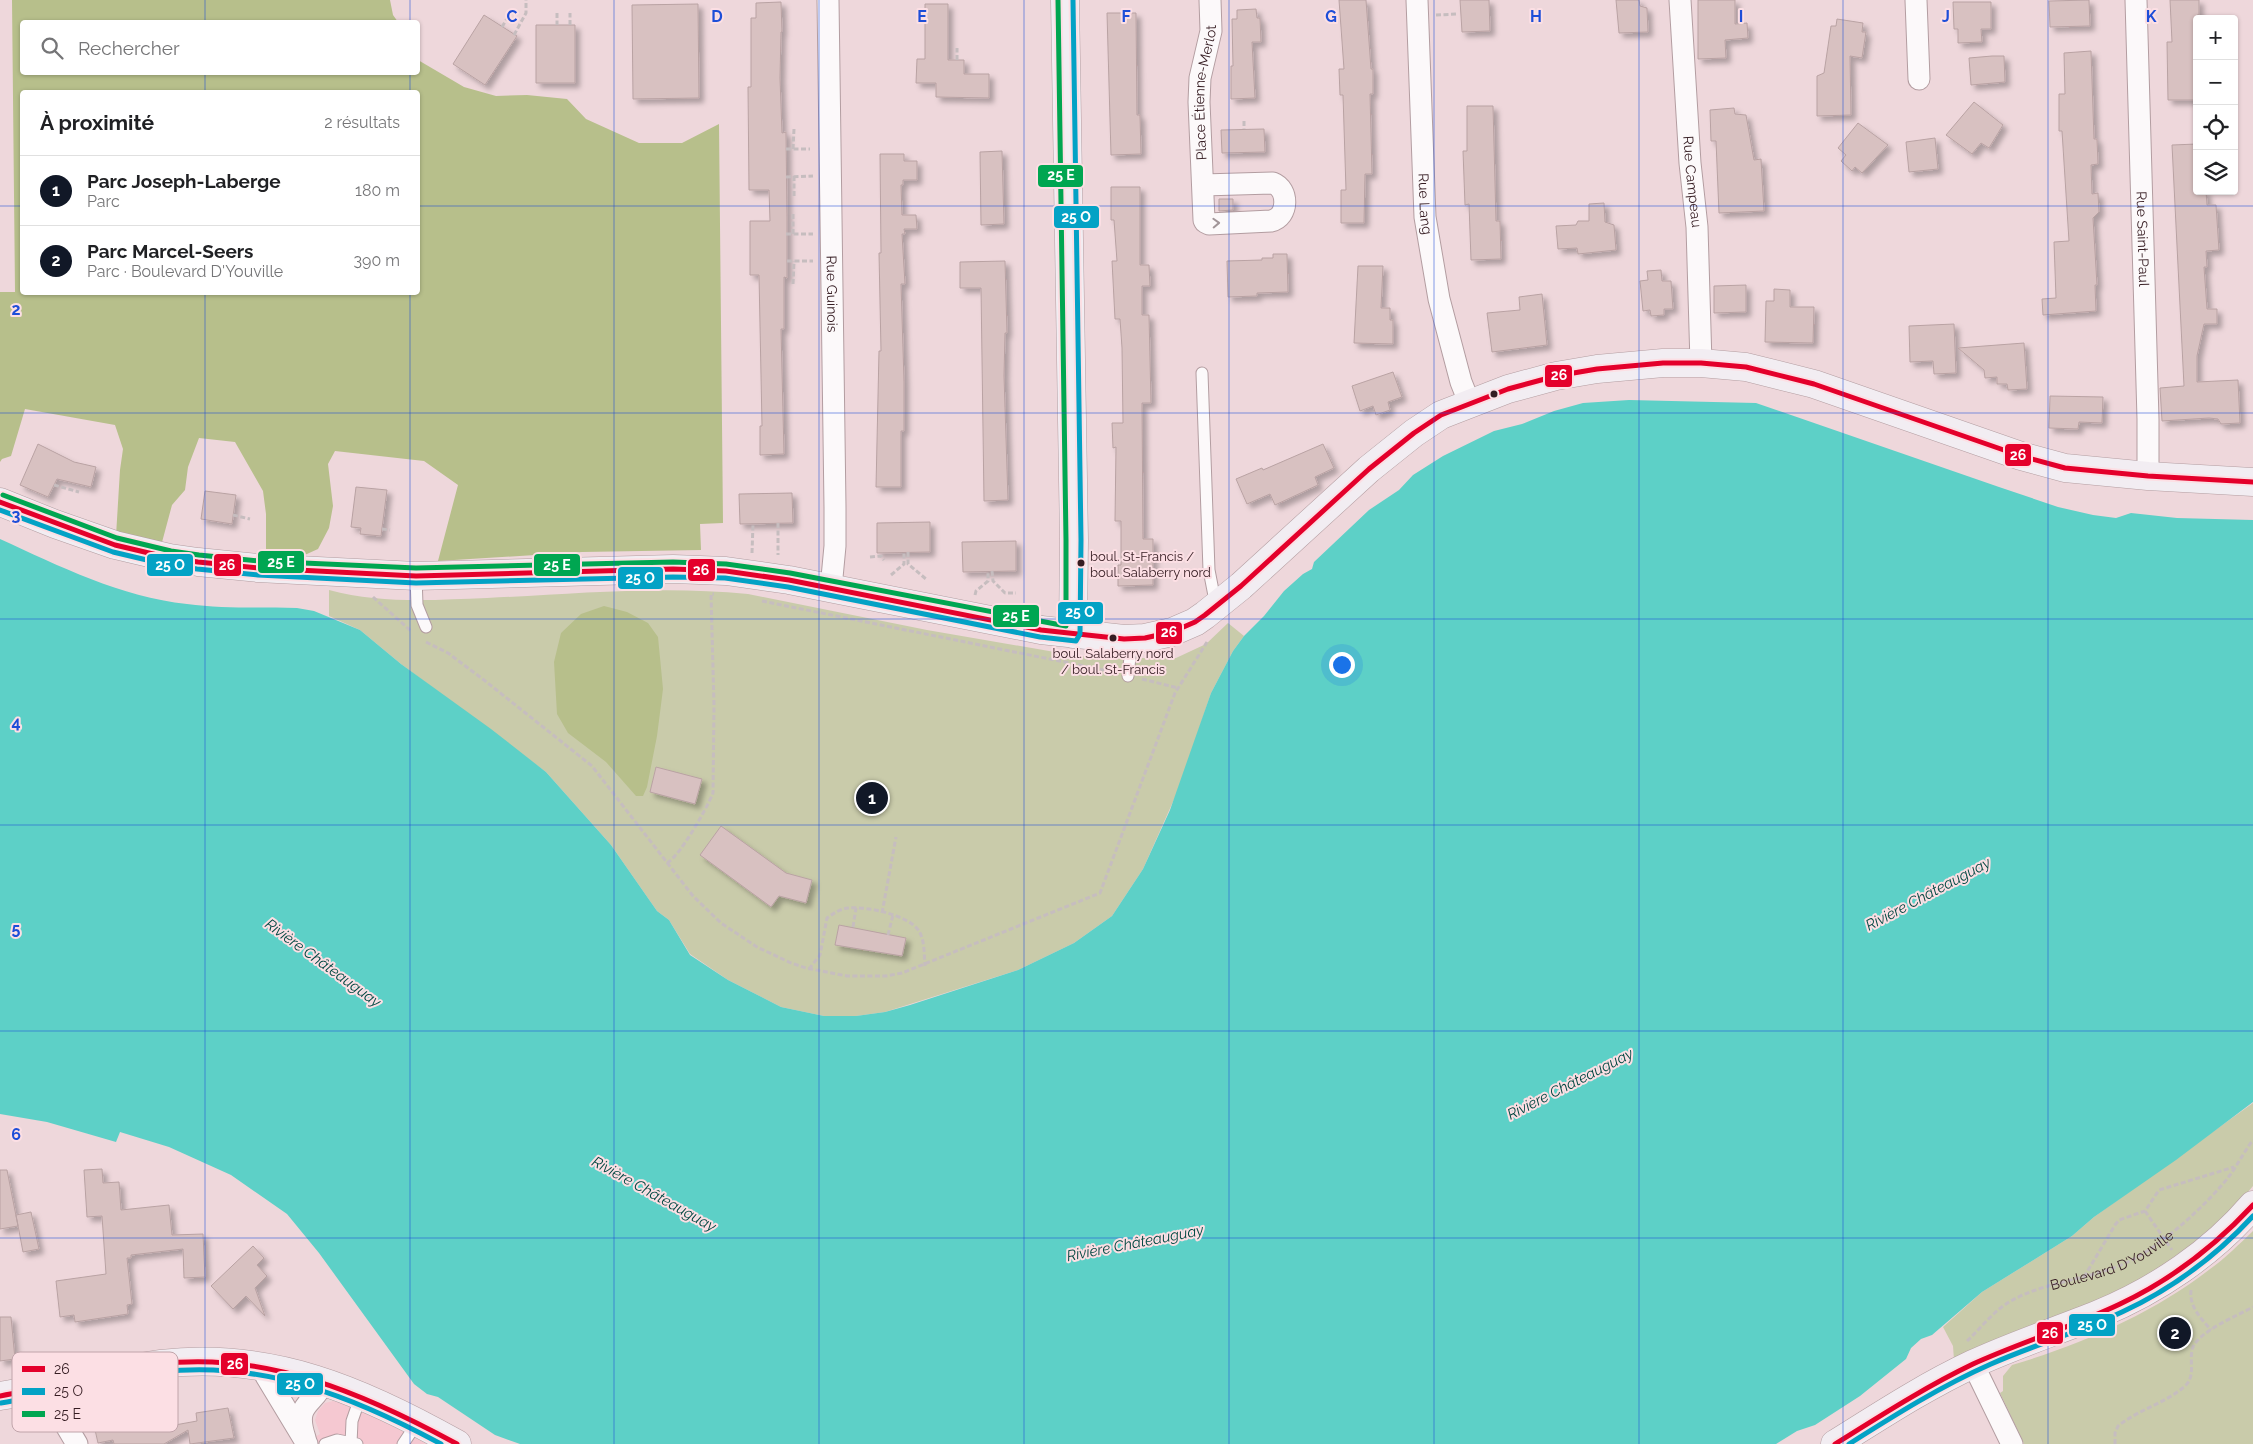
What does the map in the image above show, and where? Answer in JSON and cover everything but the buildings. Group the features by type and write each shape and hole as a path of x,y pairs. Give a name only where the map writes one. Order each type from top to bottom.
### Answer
{"street":[{"name":"Rue Guinois","path":"828,0 835,546 830,588"},
{"path":"1065,0 1074,540 1073,634"},
{"name":"Place Étienne-Merlot","path":"1203,185 1199,88 1211,31 1210,0"},
{"name":"Rue Lang","path":"1417,0 1422,171 1428,236 1433,271 1448,337 1469,402"},
{"name":"Rue Campeau","path":"1680,0 1690,162 1697,227 1701,363"},
{"path":"1916,0 1919,79"},
{"name":"Rue Saint-Paul","path":"2136,0 2148,476"},
{"path":"0,502 90,537 170,558 258,568 416,576 673,569 761,584 830,588 1041,630 1132,638 1157,636 1184,627 1216,606 1241,586 1343,490 1428,422 1469,402 1534,381 1575,373 1644,364 1701,363 1754,369 1814,384 2021,456 2065,468 2148,476 2253,482"},
{"path":"1835,1444 1925,1389 1968,1354 2100,1314 2149,1290 2202,1253 2230,1230 2253,1205"},
{"path":"1968,1354 2012,1444"},
{"path":"178,1363 214,1362 264,1366 324,1381 361,1395 410,1433 456,1444"},
{"path":"264,1366 266,1376 306,1444"},
{"path":"306,1444 302,1425 302,1411 324,1381"},
{"path":"70,1432 77,1444"}],"lane":[{"path":"1202,373 1209,570 1216,606"},
{"path":"416,576 418,612 426,627"},
{"path":"1128,676 1132,638"},
{"path":"325,1444 337,1440 354,1443 352,1421 361,1395"}],"path":[{"path":"514,35 526,13 526,0"},
{"path":"502,27 512,10"},
{"path":"557,13 557,25"},
{"path":"570,13 570,25"},
{"path":"957,60 958,48"},
{"path":"1244,121 1244,130"},
{"path":"793,149 794,129"},
{"path":"786,149 830,149"},
{"path":"786,176 830,176"},
{"path":"794,176 794,198"},
{"path":"793,214 793,234"},
{"path":"786,234 831,234"},
{"path":"787,261 831,262"},
{"path":"794,261 794,284"},
{"path":"54,485 79,492"},
{"path":"233,515 250,519"},
{"path":"761,584 778,523"},
{"path":"753,524 761,584"},
{"path":"382,529 390,530"},
{"path":"885,575 893,575 904,564 906,553 908,564 926,579"},
{"path":"870,556 880,556 884,560"},
{"path":"975,597 976,591 988,581 990,571 993,581 1005,593 1016,593"},
{"path":"761,584 1067,662"},
{"path":"667,863 677,854 709,803 712,793 714,695 710,605 712,594 720,594"},
{"path":"374,599 416,636"},
{"path":"424,641 448,653 592,766 693,896 721,923 757,947 784,960 809,969 847,976 886,976 925,966 1100,893 1178,688 1206,644"},
{"path":"1171,686 1178,688"},
{"path":"882,913 896,837"},
{"path":"809,969 820,955 827,918 842,909 856,908 893,915 912,923 922,939 925,966"},
{"path":"852,927 856,908"},
{"path":"888,935 893,915"},
{"name":"Boulevard D'Youville","path":"1968,1354 1998,1310 2010,1301 2041,1289 2109,1270 2134,1259 2163,1238 2214,1194 2236,1167 2253,1140"},
{"path":"2083,1277 2088,1273 2119,1220 2145,1211 2159,1190 2236,1167"},
{"path":"2145,1211 2176,1256"},
{"path":"2193,1282 2191,1301 2211,1330"},
{"path":"2115,1444 2115,1433 2118,1426 2185,1387 2192,1371 2192,1349 2196,1342 2211,1330 2253,1307"}],"shaded area":[{"path":"333,1401 349,1404 427,1444 319,1444 315,1437 320,1434 315,1420 318,1411 325,1403"}],"green space":[{"path":"12,0 390,0 393,15 397,20 20,20 20,75 420,75 420,61 464,87 496,96 527,95 567,99 586,119 639,143 682,143 719,124 723,523 700,524 701,550 582,552 438,561 458,485 424,461 335,451 328,464 333,506 329,528 318,549 298,558 266,556 266,514 263,491 235,442 199,438 188,467 185,490 172,505 161,546 116,536 123,449 115,425 25,409 11,456 2,459 0,462 0,292 15,292"},
{"path":"329,590 368,597 407,600 447,600 650,590 715,591 748,594 927,630 1072,655 1106,658 1176,658 1206,644 1228,623 1244,636 1233,651 1211,693 1180,786 1143,869 1112,916 1074,943 1018,970 885,1012 856,1016 824,1016 781,1007 728,980 690,954 669,920 657,911 611,845 546,772 401,664 360,630 329,616"},
{"path":"604,606 627,612 648,623 658,637 663,689 657,736 647,787 643,796 636,796 606,762 568,733 557,714 554,662 561,633 581,614"},
{"path":"2253,1103 2253,1186 2220,1222 2181,1254 2139,1281 2095,1302 2006,1336 1954,1360 1953,1346 1943,1327 1982,1292 2072,1236 2094,1217"},
{"path":"2253,1231 2253,1444 2024,1444 2000,1393 2003,1391 2003,1376 2012,1365 2064,1348 2116,1326 2165,1300 2216,1265"}],"water":[{"name":"Rivière Châteauguay","path":"1629,400 1756,403 2058,507 2093,515 2116,518 2131,513 2177,518 2253,520 2253,1102 2176,1160 2094,1217 2072,1236 1982,1292 1932,1335 1921,1339 1911,1348 1906,1359 1860,1396 1815,1425 1797,1431 1776,1444 520,1444 495,1435 438,1397 427,1394 414,1384 319,1253 287,1214 231,1175 169,1147 120,1132 116,1142 47,1122 0,1114 0,539 91,579 138,595 201,606 297,608 314,611 360,630 401,664 491,729 546,772 611,845 657,911 669,920 690,955 728,980 781,1007 824,1016 856,1016 885,1012 910,1005 1018,970 1074,943 1112,916 1143,869 1170,810 1211,693 1233,651 1284,591 1303,574 1312,569 1314,562 1369,510 1399,490 1413,475 1443,456 1494,431 1522,424 1554,411 1583,403"}],"transit line":[{"path":"3,495 117,538 171,551 199,555 259,561 416,568 673,562 726,564 790,573 1066,626 1058,0"},
{"path":"0,510 113,552 168,565 197,569 258,575 416,583 673,577 725,578 788,587 1040,637 1076,641 1080,634 1081,540 1073,0"},
{"name":"26","path":"0,502 115,545 170,558 198,562 258,568 416,576 673,569 726,571 789,580 1041,630 1124,639 1145,638 1172,632 1195,622 1205,615 1241,586 1369,469 1414,433 1441,415 1508,389 1556,376 1597,369 1663,363 1701,363 1746,367 1814,384 2021,456 2065,468 2148,476 2253,482"},
{"name":"26","path":"1835,1444 1920,1392 1973,1364 2139,1295 2174,1273 2208,1248 2253,1205"},
{"path":"1849,1444 1918,1401 1972,1373 2007,1357 2106,1319 2158,1293 2208,1258 2253,1216"},
{"name":"26","path":"178,1363 238,1364 276,1370 314,1380 351,1393 387,1409 457,1444"},
{"path":"178,1371 235,1372 271,1377 306,1386 341,1397 375,1411 441,1444"},
{"name":"26","path":"0,1396 12,1393"},
{"path":"1,1403 12,1401"}],"place":[{"name":"boul. St-Francis / boul. Salaberry nord","path":"1081,563"},
{"name":"boul. Salaberry nord / boul. St-Francis","path":"1113,638"},
{"name":"Parc Joseph-Laberge","path":"872,798"},
{"name":"Parc Marcel-Seers","path":"2175,1333"}]}
